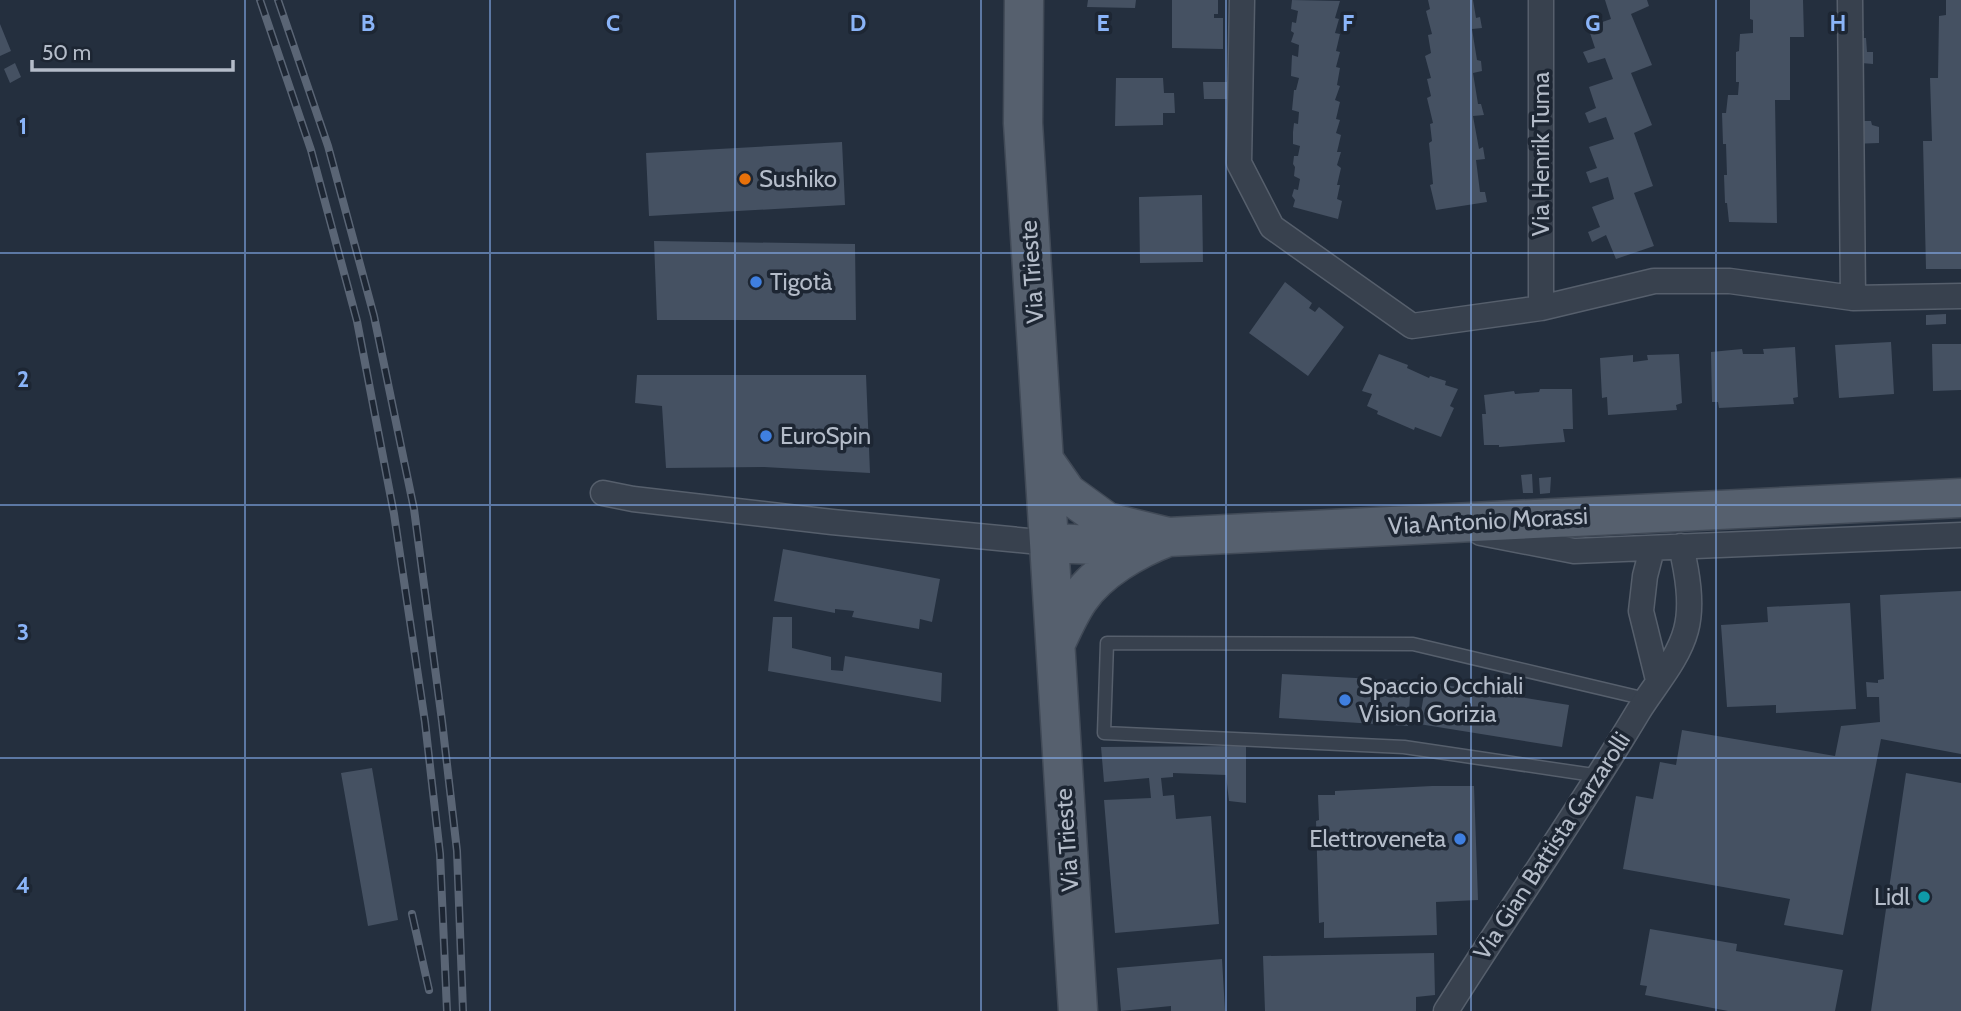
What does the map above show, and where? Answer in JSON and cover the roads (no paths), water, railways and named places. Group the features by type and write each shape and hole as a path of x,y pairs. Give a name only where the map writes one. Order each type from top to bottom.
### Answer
{"main road":[{"name":"Via Trieste","path":"1024,0 1023,123 1078,1011"},
{"name":"Via Antonio Morassi","path":"1044,460 1067,493 1107,522 1155,542 1431,524 1961,498"},
{"path":"1050,543 1155,542"},
{"path":"1055,645 1080,598 1107,570 1155,542"}],"street":[{"path":"1242,0 1240,163 1272,227 1412,326 1541,308 1654,281 1730,281 1853,298 1961,296"},
{"name":"Via Henrik Tuma","path":"1541,0 1541,308"},
{"path":"1850,0 1853,298"},
{"path":"603,492 633,499 818,521 1050,543"},
{"path":"1431,524 1574,551 1961,535"},
{"name":"Via Gian Battista Garzarolli","path":"1446,1011 1600,776 1680,648 1687,627 1689,580 1681,546"},
{"path":"1652,548 1641,611 1652,689"}],"lane":[{"path":"1600,776 1404,747 1104,733 1107,643 1413,644 1652,689"}],"railway":[{"path":"260,0 311,150 357,321 394,514 425,722 440,854 447,1011"},
{"path":"278,0 328,146 374,316 414,509 457,851 463,1011"},
{"path":"412,914 429,990"}],"place":[{"name":"Sushiko","path":"745,179"},
{"name":"Tigotà","path":"756,282"},
{"name":"EuroSpin","path":"766,436"},
{"name":"Spaccio Occhiali Vision Gorizia","path":"1345,700"},
{"name":"Elettroveneta","path":"1460,839"},
{"name":"Lidl","path":"1924,897"}]}
